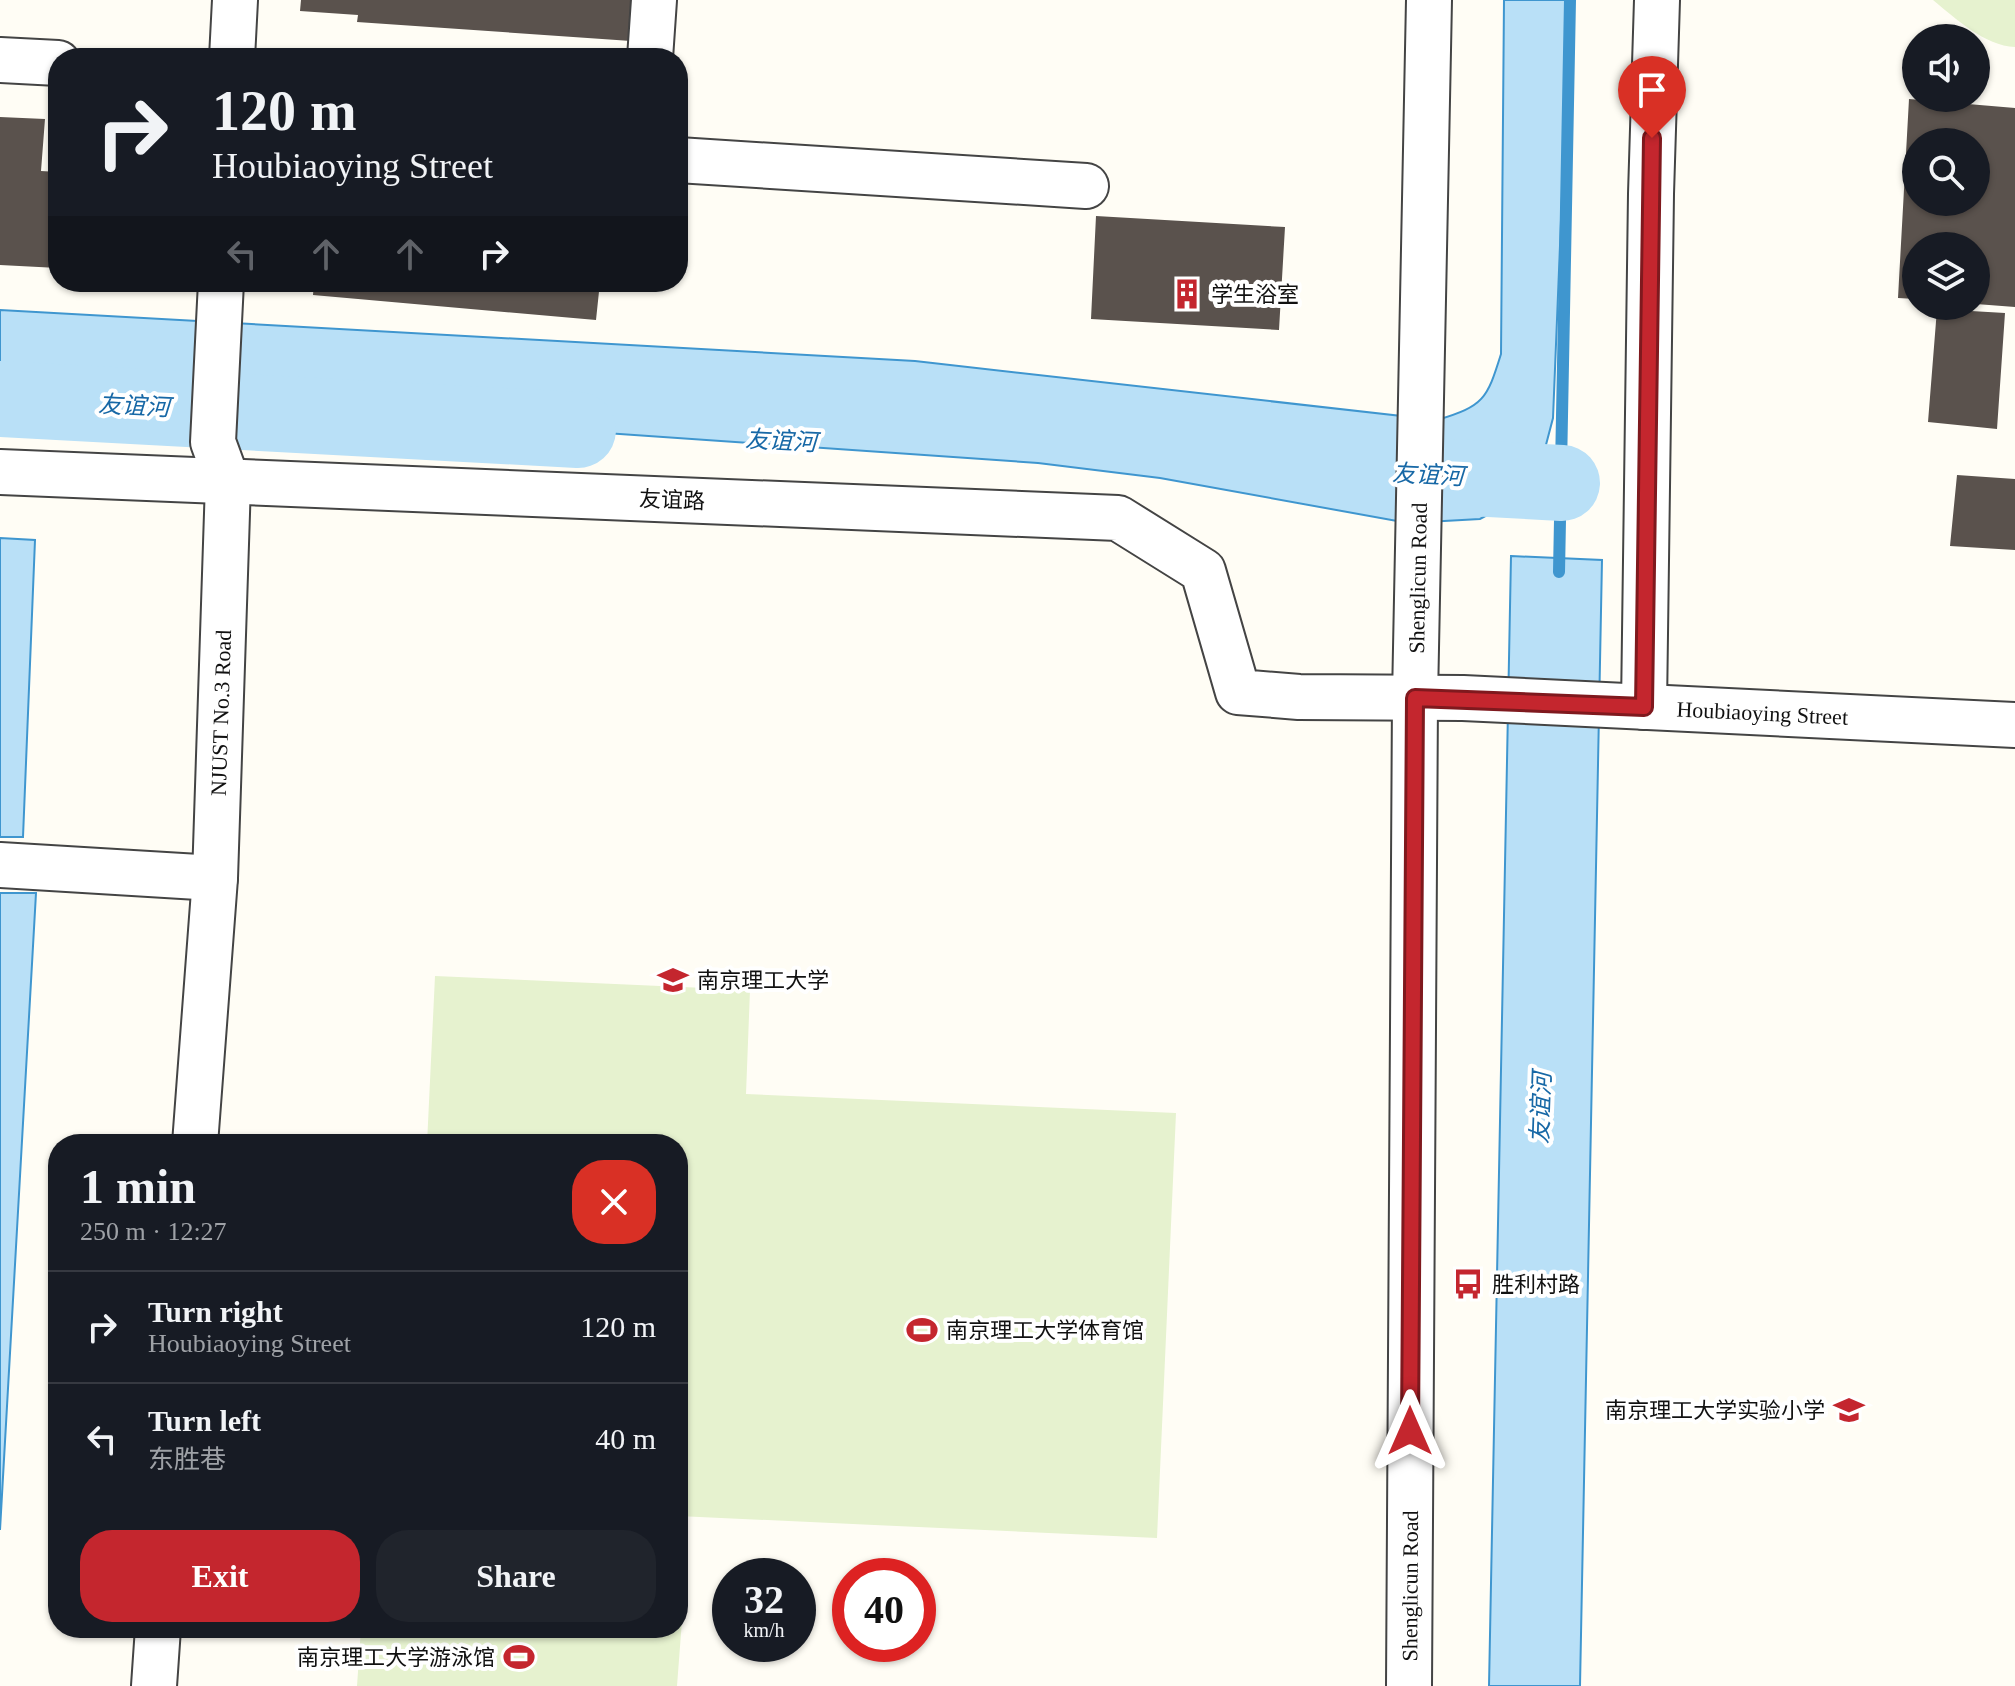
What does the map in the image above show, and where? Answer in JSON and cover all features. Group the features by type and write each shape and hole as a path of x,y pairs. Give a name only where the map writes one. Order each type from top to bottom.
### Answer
{"street":[{"path":"233,48 235,0"},
{"path":"651,48 654,0"},
{"name":"Shenglicun Road","path":"1409,1686 1415,698 1429,0"},
{"path":"1644,707 1651,194 1657,0"},
{"path":"0,60 48,62"},
{"path":"688,161 1086,186"},
{"name":"NJUST No.3 Road","path":"196,1134 215,878 228,483 213,442 220,292"},
{"name":"友谊路","path":"0,472 1118,518 1203,571 1238,692"},
{"name":"Houbiaoying Street","path":"1238,692 1299,697 1463,698 2015,725"},
{"path":"0,865 215,878"},
{"path":"154,1686 157,1638"}],"green space":[{"path":"1933,0 2015,0 2015,47 1990,40 1990,24 1961,23"},
{"name":"南京理工大学体育馆","path":"435,976 750,990 746,1094 1176,1113 1157,1538 688,1516 688,1134 427,1134"},
{"name":"南京理工大学游泳馆","path":"360,1638 681,1638 677,1686 357,1686"}],"water":[{"path":"1504,0 1570,0 1553,418 1537,479 1508,504 1480,519 1408,523 1160,478 1038,463 433,421 0,400 0,310 915,361 1437,420 1465,410 1481,399 1492,381 1501,354"},
{"path":"0,538 35,540 23,837 0,837"},
{"path":"1511,556 1602,560 1580,1686 1489,1686"},
{"path":"0,893 36,893 0,1530"}],"building":[{"path":"301,0 634,0 631,41 357,22 358,15 300,11"},
{"path":"1990,106 2015,108 2015,307 1990,305 1990,232 1902,232 1902,298 1898,298 1903,216 1990,216 1990,128 1907,128 1908,112 1990,112"},
{"path":"0,117 45,119 41,171 48,171 48,267 0,265"},
{"name":"学生浴室","path":"1096,216 1285,227 1279,330 1091,319"},
{"path":"313,292 599,292 596,320 313,295"},
{"path":"1990,312 2005,313 1997,429 1928,422 1936,320 1990,320"},
{"path":"1957,475 2015,479 2015,550 1950,546"}],"waterway":[{"name":"友谊河","path":"1559,572 1570,0"},
{"name":"友谊河","path":"0,399 578,430"},
{"name":"友谊河","path":"1432,476 1562,483"}],"place":[{"name":"学生浴室","path":"1187,294"},
{"name":"南京理工大学","path":"673,980"},
{"name":"胜利村路","path":"1468,1284"},
{"name":"南京理工大学体育馆","path":"922,1330"},
{"name":"南京理工大学实验小学","path":"1849,1410"},
{"name":"南京理工大学游泳馆","path":"519,1657"}],"route":[{"path":"1410,1431 1415,698 1644,707 1652,138"}]}
